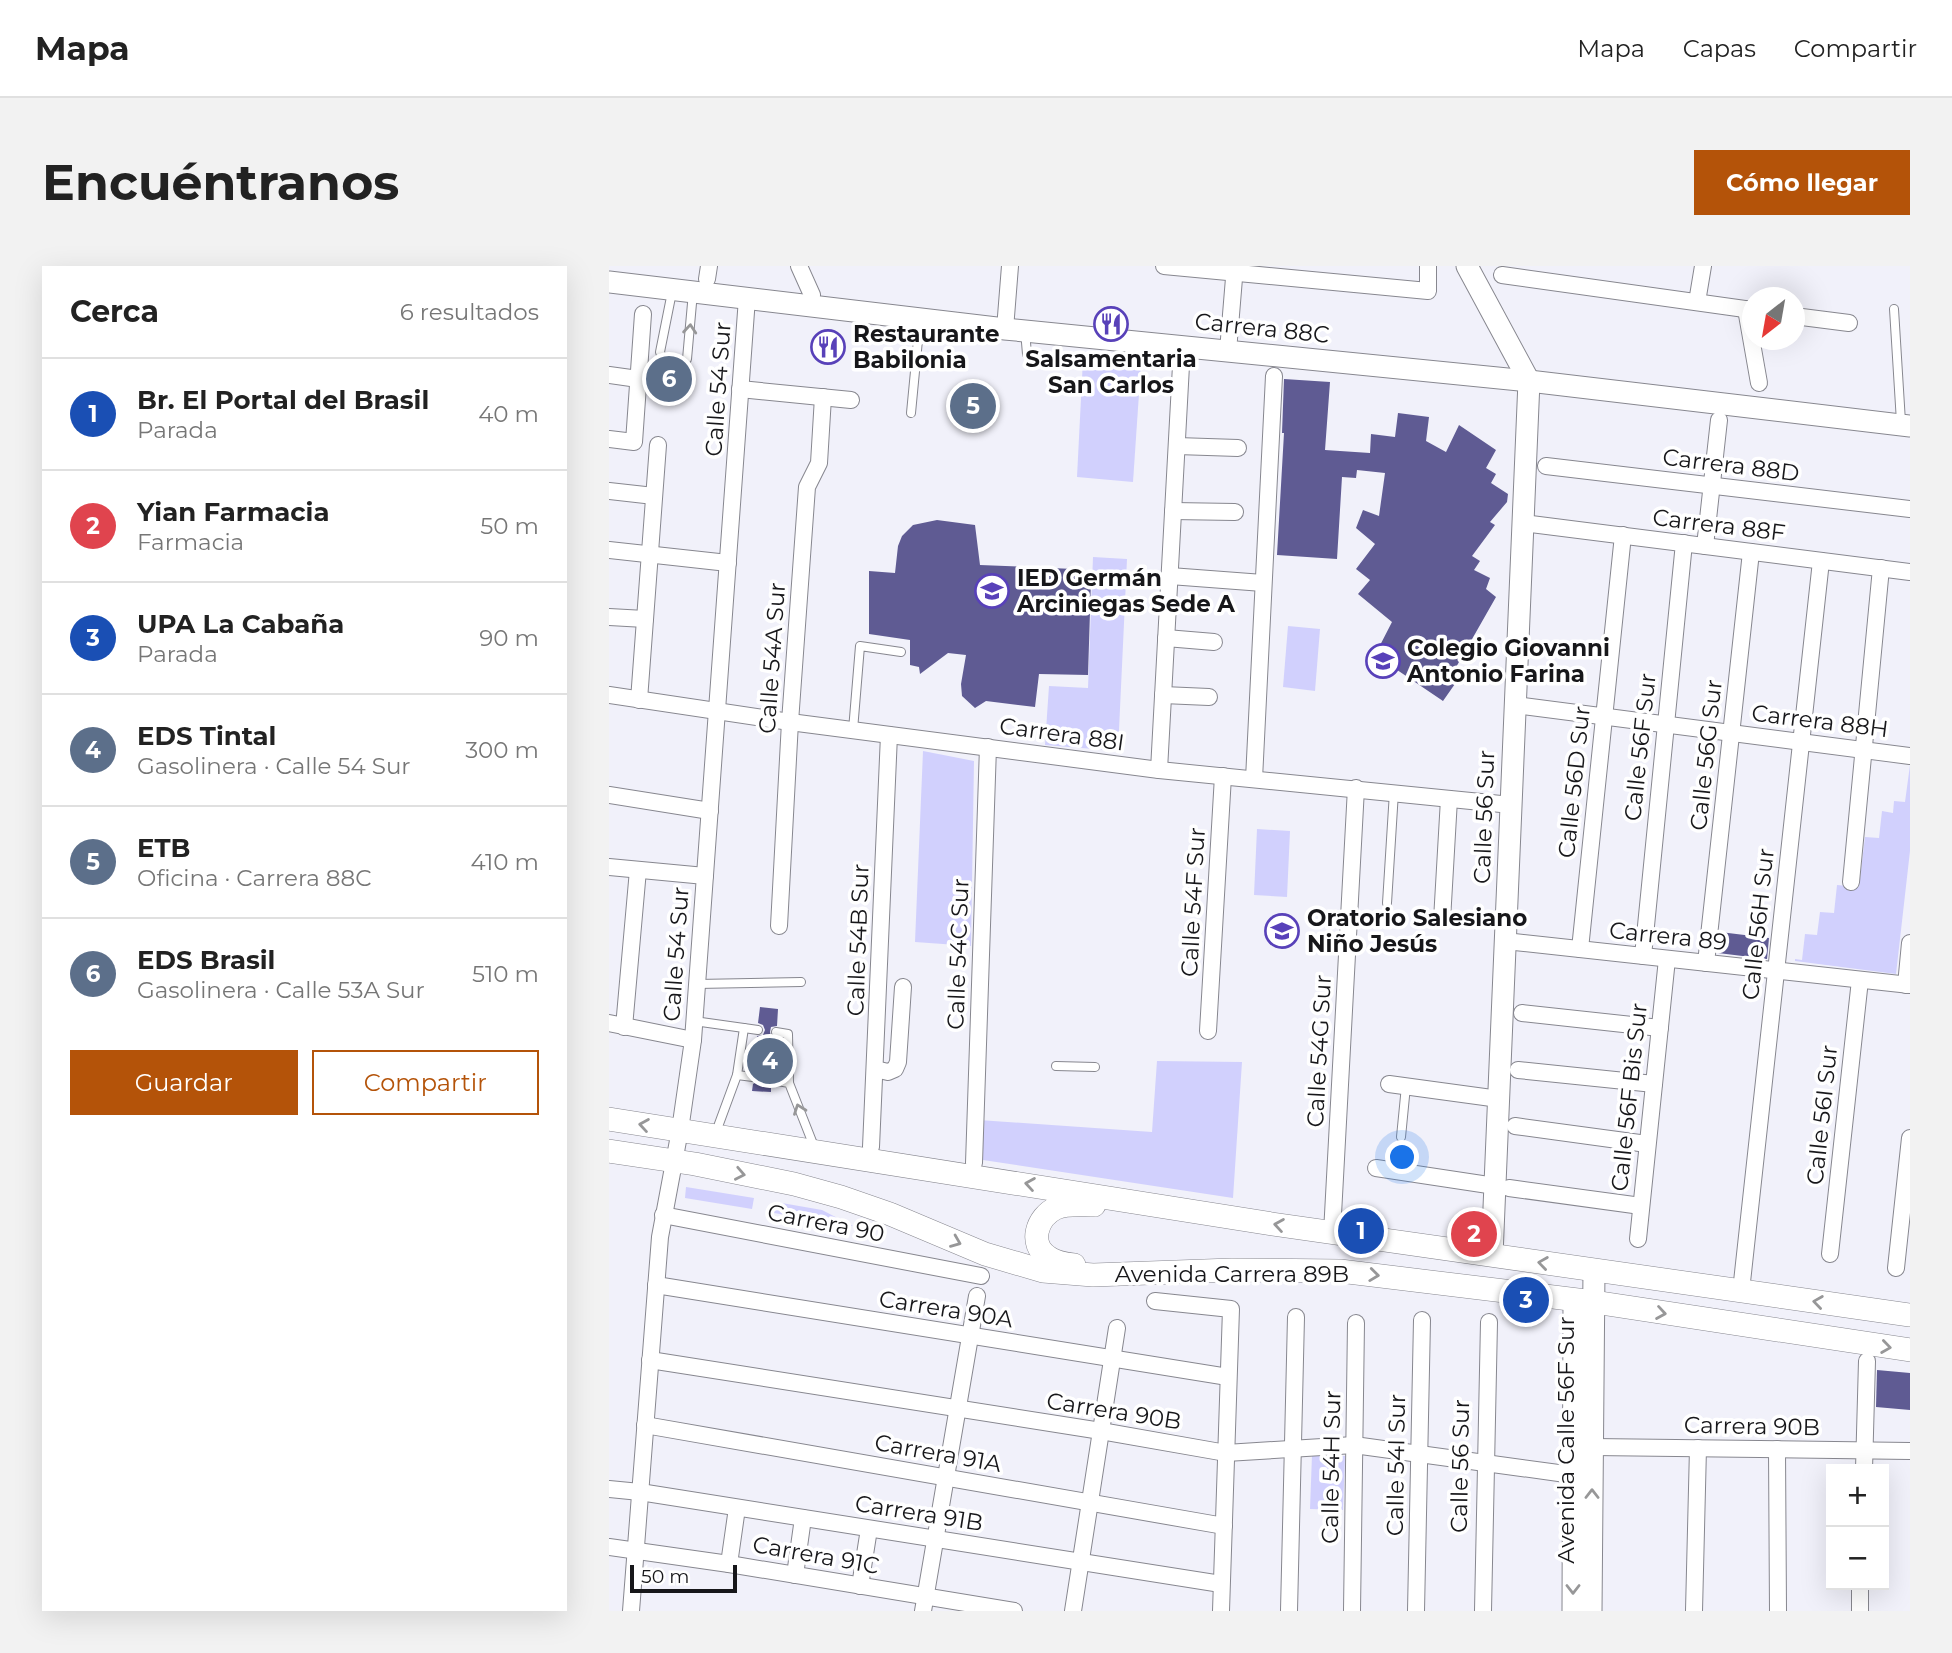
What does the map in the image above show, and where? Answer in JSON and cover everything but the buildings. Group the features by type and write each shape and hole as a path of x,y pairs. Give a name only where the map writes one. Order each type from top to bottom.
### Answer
{"main road":[{"name":"Avenida Carrera 89B","path":"609,1119 1332,1233 1910,1315"},
{"name":"Avenida Carrera 89B","path":"609,1151 794,1184 841,1197 1025,1267 1081,1275 1232,1270 1340,1271 1584,1301 1910,1350"},
{"path":"1153,1273 1056,1261 1039,1248 1036,1234 1041,1221 1050,1211 1068,1205 1163,1206"}],"street":[{"path":"799,266 813,295"},
{"path":"1010,266 1015,330"},
{"path":"1164,266 1235,269 1428,291 1428,266"},
{"path":"1467,266 1529,381"},
{"path":"1697,302 1703,266"},
{"path":"1228,351 1235,269"},
{"path":"1502,275 1742,308"},
{"name":"Carrera 88C","path":"609,282 695,282 747,298 920,319 1529,381 1906,425"},
{"name":"Calle 54 Sur","path":"631,1611 663,1215 680,1130 693,1040 747,298"},
{"path":"609,439 633,442 643,314"},
{"path":"1805,317 1849,323"},
{"path":"1159,770 1182,347"},
{"path":"1755,350 1759,383"},
{"path":"609,375 638,379"},
{"path":"1254,779 1274,376"},
{"name":"Calle 56 Sur","path":"1492,1255 1502,1187 1499,1099 1529,381"},
{"path":"740,388 851,400"},
{"name":"Calle 54A Sur","path":"779,926 807,487 819,463 823,397"},
{"path":"1705,546 1719,420"},
{"path":"639,700 658,445"},
{"path":"1177,446 1238,448"},
{"name":"Carrera 88D","path":"1546,466 1910,509"},
{"path":"609,491 655,496"},
{"path":"1173,511 1235,512"},
{"name":"Carrera 88F","path":"1523,523 1910,572"},
{"name":"Calle 56D Sur","path":"1580,949 1623,535"},
{"name":"Calle 56F Sur","path":"1643,956 1684,543"},
{"path":"609,550 728,563"},
{"name":"Calle 56G Sur","path":"1706,964 1751,552"},
{"name":"Calle 56H Sur","path":"1741,1291 1821,561"},
{"path":"1851,882 1881,568"},
{"path":"1170,576 1263,583"},
{"path":"609,617 645,619"},
{"path":"1166,638 1214,642"},
{"name":"Carrera 88I","path":"609,695 790,722 1159,770 1511,805"},
{"path":"1163,695 1209,698"},
{"name":"Carrera 88H","path":"1515,705 1910,756"},
{"name":"Calle 54B Sur","path":"871,1147 889,735"},
{"name":"Calle 54C Sur","path":"974,1163 988,747"},
{"name":"Calle 54F Sur","path":"1208,1031 1223,776"},
{"name":"Calle 54G Sur","path":"1332,1233 1356,789"},
{"path":"609,795 710,811"},
{"path":"1442,920 1449,799"},
{"path":"609,867 705,876"},
{"path":"638,870 617,1025 693,1040"},
{"name":"Carrera 89","path":"1505,941 1908,985"},
{"path":"1908,985 1910,943"},
{"name":"Calle 56F Bis Sur","path":"1637,1239 1667,959"},
{"name":"Calle 56I Sur","path":"1830,1254 1860,980"},
{"path":"875,1069 888,1072 895,1069 898,1062 902,987"},
{"path":"1522,1013 1660,1028"},
{"path":"1518,1070 1654,1084"},
{"path":"1389,1084 1499,1099"},
{"path":"1515,1126 1647,1144"},
{"path":"1896,1268 1910,1138"},
{"path":"1376,1168 1641,1206"},
{"name":"Carrera 90","path":"663,1215 981,1276"},
{"name":"Avenida Calle 56F Sur","path":"1573,1611 1573,1475 1584,1301 1594,1270"},
{"name":"Carrera 90A","path":"656,1285 1228,1377"},
{"path":"925,1604 977,1296"},
{"path":"1154,1301 1231,1310 1221,1611"},
{"name":"Avenida Calle 56F Sur","path":"1584,1301 1593,1447 1591,1611"},
{"path":"1289,1611 1296,1317"},
{"name":"Calle 54I Sur","path":"1416,1611 1422,1320"},
{"name":"Calle 56 Sur","path":"1483,1611 1489,1322"},
{"name":"Calle 54H Sur","path":"1352,1611 1356,1323"},
{"path":"1073,1611 1118,1328"},
{"name":"Carrera 90B","path":"650,1360 1226,1453 1354,1445 1573,1475"},
{"path":"1864,1464 1867,1361"},
{"name":"Carrera 91A","path":"645,1425 1223,1526"},
{"name":"Carrera 90B","path":"1593,1447 1910,1451"},
{"path":"1694,1611 1698,1448"},
{"path":"1777,1449 1778,1611"},
{"name":"Carrera 91B","path":"609,1489 1221,1584"},
{"path":"729,1564 737,1508"},
{"path":"795,1575 803,1518"},
{"path":"860,1586 869,1529"},
{"name":"Carrera 91C","path":"609,1547 860,1586 925,1604 1014,1611"},
{"path":"1860,1590 1860,1611"}],"lane":[{"path":"663,358 660,352 695,282"},
{"path":"681,363 687,359 695,282"},
{"path":"1894,309 1906,425"},
{"path":"911,413 920,319"},
{"path":"1015,330 1027,354"},
{"path":"853,730 860,646 901,652"},
{"path":"1387,903 1394,792"},
{"path":"697,984 801,982"},
{"path":"694,1021 758,1030"},
{"path":"714,1136 737,1075 744,1028"},
{"path":"776,1032 788,1034 789,1083 816,1152"},
{"path":"1056,1066 1095,1067"},
{"path":"737,1075 753,1077"},
{"path":"772,1080 789,1083"},
{"path":"1401,1137 1406,1086"}],"shaded area":[{"path":"1083,359 1141,364 1133,482 1077,477"},
{"path":"1093,557 1127,559 1118,751 1045,745 1049,686 1088,688"},
{"path":"1288,626 1320,629 1315,691 1283,687"},
{"path":"923,751 974,761 971,946 915,942"},
{"path":"1910,765 1910,851 1896,974 1795,961 1802,960 1805,934 1817,935 1820,912 1834,913 1837,885 1859,887 1865,837 1879,838 1882,811 1893,813 1894,801 1905,802"},
{"path":"1257,829 1290,831 1287,897 1254,895"},
{"path":"1157,1061 1242,1062 1233,1198 983,1160 979,1120 1152,1132"},
{"path":"686,1187 754,1198 752,1209 685,1198"},
{"path":"776,1202 822,1210 853,1226 774,1213"},
{"path":"1312,1455 1345,1456 1343,1510 1310,1509"}],"place":[{"name":"Salsamentaria San Carlos","path":"1111,324"},
{"name":"Restaurante Babilonia","path":"828,347"},
{"name":"EDS Brasil","path":"669,379"},
{"name":"ETB","path":"973,406"},
{"name":"IED Germán Arciniegas Sede A","path":"992,591"},
{"name":"Colegio Giovanni Antonio Farina","path":"1383,661"},
{"name":"Oratorio Salesiano Niño Jesús","path":"1282,931"},
{"name":"EDS Tintal","path":"770,1061"},
{"name":"Br. El Portal del Brasil","path":"1361,1231"},
{"name":"Yian Farmacia","path":"1474,1234"},
{"name":"UPA La Cabaña","path":"1526,1300"}]}
